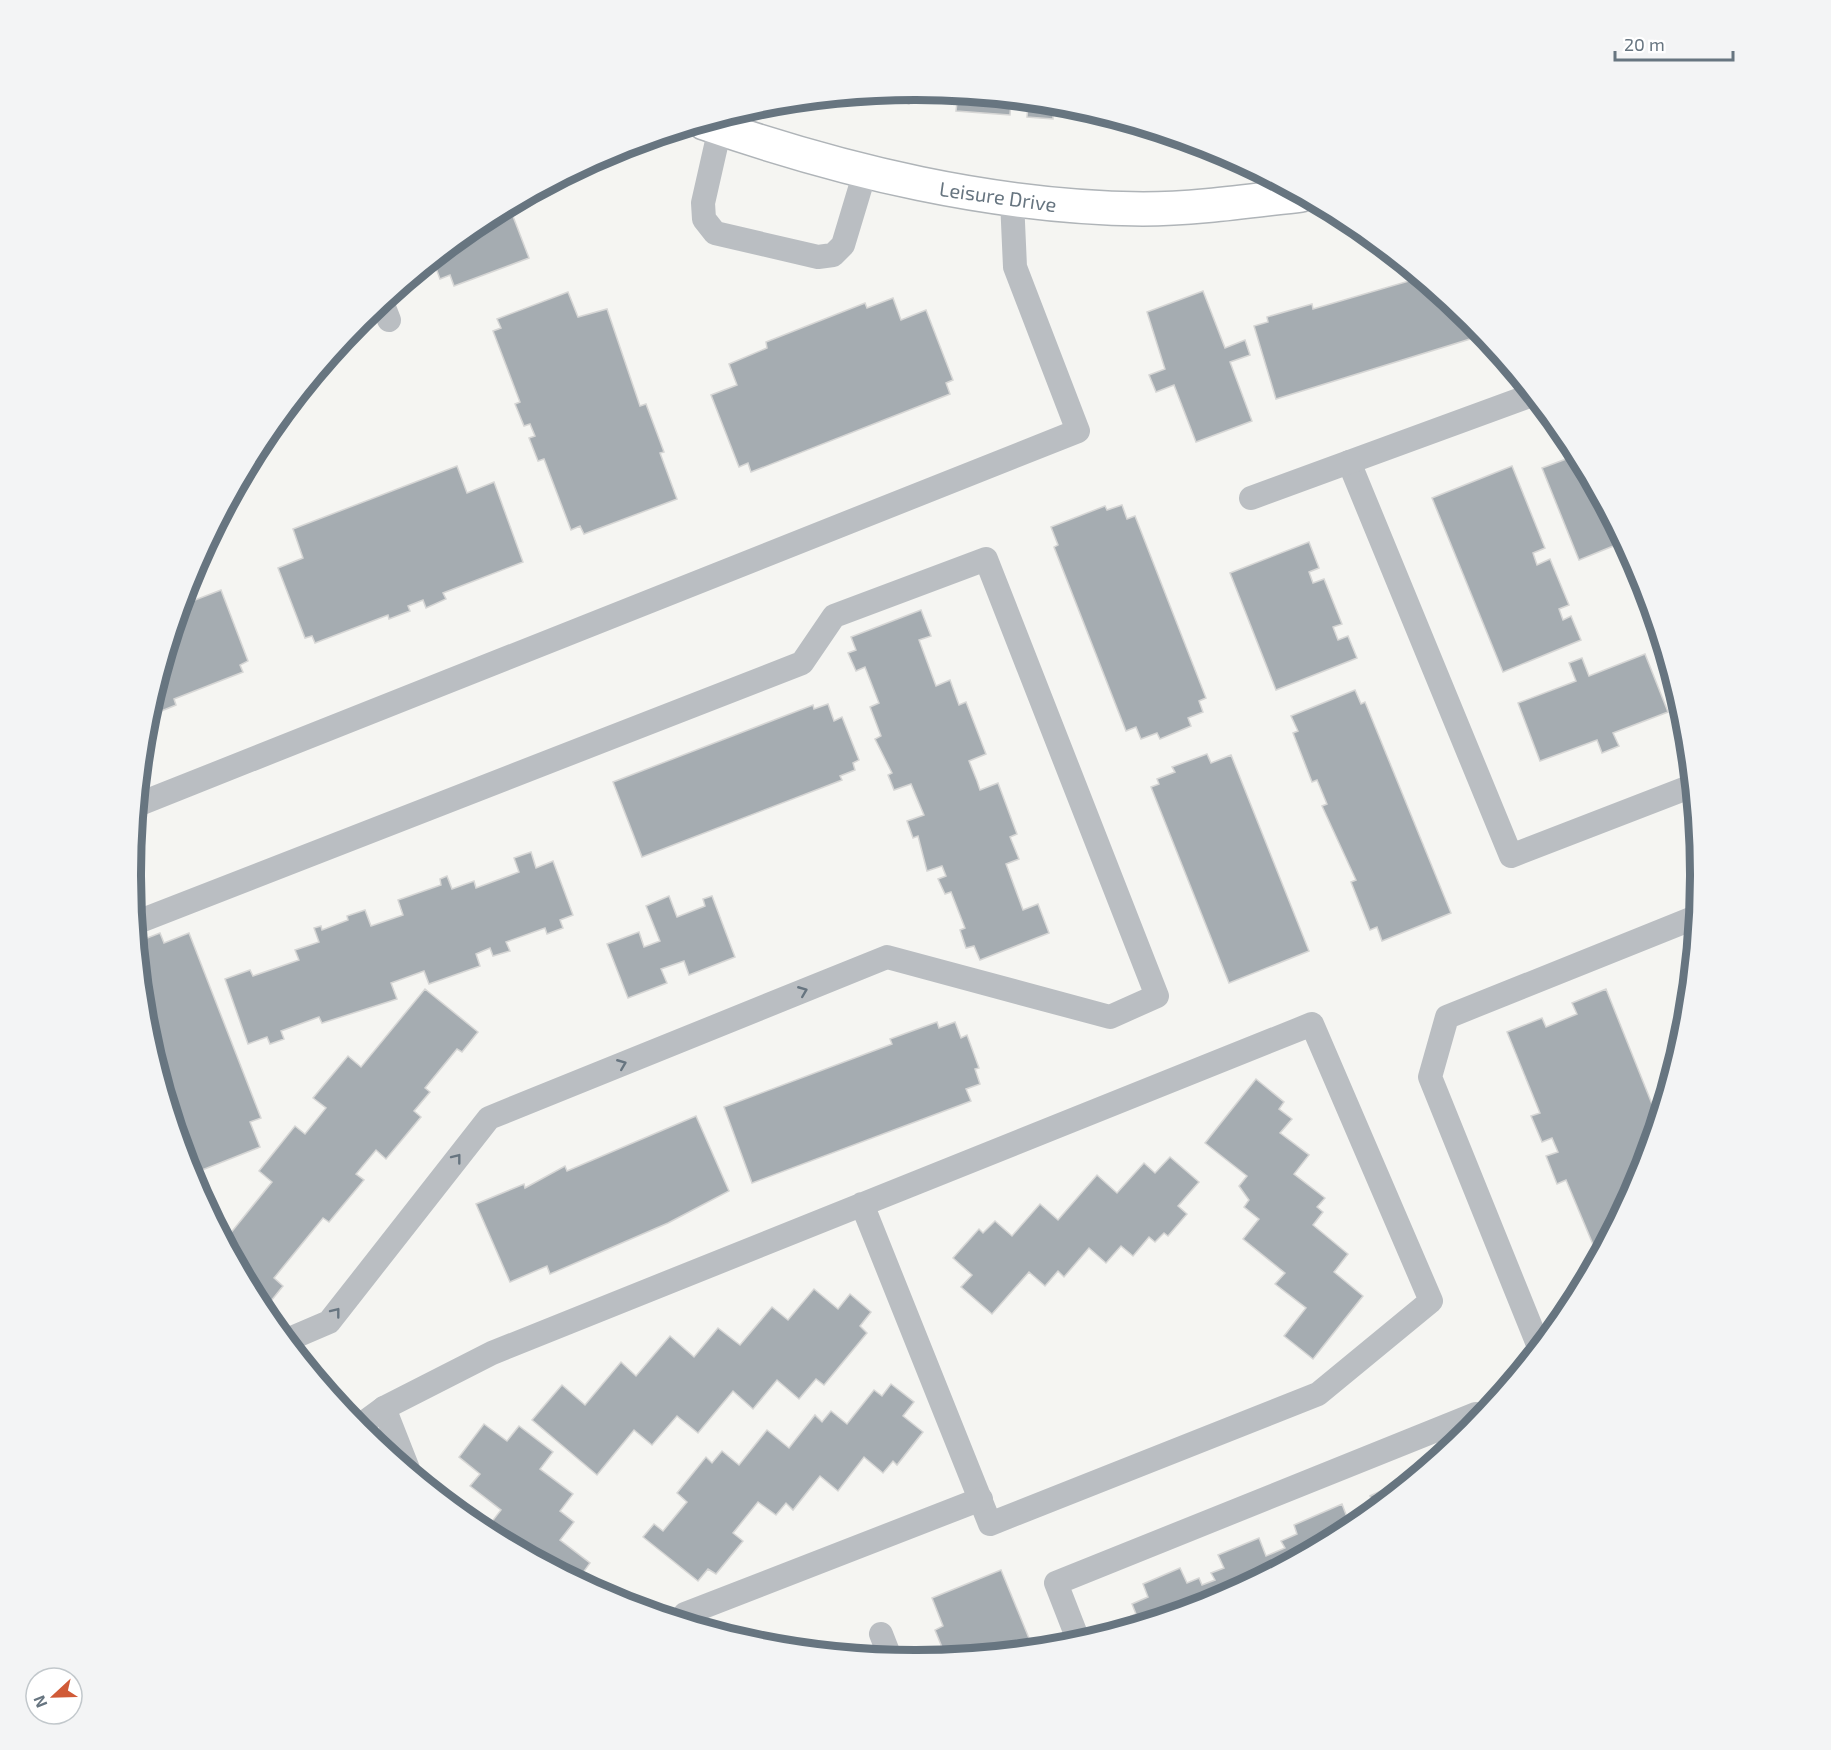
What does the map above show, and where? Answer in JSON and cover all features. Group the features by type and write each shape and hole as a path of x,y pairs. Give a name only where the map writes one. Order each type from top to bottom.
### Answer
{"street":[{"name":"Leisure Drive","path":"715,127 865,172 929,187 1012,201 1145,209 1288,196"}],"lane":[{"path":"712,128 703,203 704,219 715,233 818,257 833,255 843,245 865,172"},
{"path":"145,802 1078,431 1015,267 1012,201"},
{"path":"1251,498 1525,398"},
{"path":"1349,462 1511,856 1684,789"},
{"path":"143,920 802,663 834,616 986,559 1157,996 1110,1017 887,957 489,1118 329,1322 294,1337"},
{"path":"1535,1338 1430,1077 1447,1017 1688,920"},
{"path":"366,1421 384,1408 492,1353 862,1204 1312,1024 1431,1301 1318,1394 990,1524 862,1204"},
{"path":"384,1408 402,1455"},
{"path":"1075,1633 1056,1583 1469,1417"},
{"path":"686,1614 981,1499"},
{"path":"880,1634 886,1649"}],"building":[{"path":"957,102 1011,106 1010,115 956,111"},
{"path":"1028,109 1072,116 1053,113 1053,119 1027,117"},
{"path":"512,214 529,258 454,286 450,275 440,279 436,268"},
{"path":"1411,280 1473,338 1276,399 1254,326 1268,322 1267,317 1312,304 1313,309"},
{"path":"1203,291 1225,348 1245,340 1250,355 1230,362 1252,421 1196,442 1174,385 1156,392 1149,375 1165,369 1147,312"},
{"path":"568,292 578,317 607,309 640,406 646,404 664,452 660,453 677,499 584,534 580,526 571,530 544,459 538,461 529,438 535,436 530,424 524,426 515,404 520,402 493,331 501,328 497,319"},
{"path":"893,298 901,320 926,310 953,380 946,383 950,394 751,472 748,463 739,467 711,395 737,385 729,364 767,348 766,342 865,303 867,308"},
{"path":"1567,459 1616,545 1579,560 1542,468"},
{"path":"457,466 467,493 494,482 523,562 443,593 446,599 426,608 423,600 408,606 410,611 389,619 388,615 315,643 312,636 305,638 278,568 303,558 293,529"},
{"path":"1512,466 1545,548 1533,553 1537,565 1550,559 1569,605 1559,609 1563,620 1571,616 1581,640 1503,672 1432,498"},
{"path":"1122,505 1127,519 1135,516 1206,698 1199,701 1203,712 1188,718 1191,726 1160,739 1157,733 1141,739 1136,727 1126,731 1054,547 1058,545 1051,527 1105,506 1107,510"},
{"path":"1309,542 1319,568 1309,572 1313,583 1324,579 1342,624 1333,627 1338,640 1348,636 1357,658 1276,690 1230,573"},
{"path":"221,590 248,661 240,665 243,672 174,699 176,705 159,712 167,675 193,596 195,600"},
{"path":"921,610 931,636 919,640 936,686 950,680 959,705 966,702 986,754 969,761 980,790 998,783 1017,834 1010,837 1019,859 1006,864 1023,910 1038,904 1049,933 980,960 974,946 966,948 960,930 965,928 951,892 945,894 938,879 946,876 942,866 927,871 918,836 913,838 907,821 924,815 911,784 894,790 888,775 892,773 875,739 881,736 870,707 879,703 865,667 856,671 848,653 856,650 851,637"},
{"path":"1645,654 1668,712 1613,733 1619,746 1602,753 1597,740 1540,761 1518,703 1576,681 1569,663 1582,658 1589,676"},
{"path":"1355,690 1361,704 1365,702 1451,913 1382,941 1377,927 1370,930 1351,882 1356,880 1322,806 1327,804 1317,780 1312,782 1293,733 1298,731 1291,716"},
{"path":"828,704 834,721 842,717 859,760 853,763 855,770 840,776 842,780 642,857 613,782 813,705 814,709"},
{"path":"1207,754 1211,763 1231,755 1309,951 1229,983 1151,787 1159,784 1157,779 1175,772 1172,767"},
{"path":"531,852 536,868 553,861 573,915 560,920 563,928 547,934 545,928 506,942 510,951 493,956 490,948 476,954 480,966 429,984 424,971 391,983 397,999 322,1023 319,1017 281,1031 284,1039 270,1044 267,1037 248,1044 225,979 250,970 253,976 299,960 295,950 319,942 314,928 321,926 322,930 348,920 347,916 365,910 371,926 403,915 398,900 441,885 440,879 447,876 452,889 474,881 476,888 519,872 514,858"},
{"path":"669,896 677,917 705,906 703,899 712,896 735,957 689,975 684,961 661,969 667,983 628,998 607,944 639,932 644,947 660,941 646,906"},
{"path":"160,933 164,943 189,933 261,1118 250,1122 260,1147 200,1171 167,1075 156,1026 144,939"},
{"path":"425,989 478,1032 462,1052 457,1049 425,1088 430,1092 414,1111 421,1117 386,1159 376,1150 356,1174 364,1180 329,1222 323,1218 274,1278 283,1286 270,1302 230,1234 272,1182 259,1171 295,1126 305,1134 326,1108 313,1098 348,1056 361,1067"},
{"path":"1606,989 1654,1108 1631,1171 1594,1247 1566,1180 1557,1184 1546,1156 1558,1152 1552,1138 1542,1142 1531,1116 1540,1113 1507,1032 1542,1018 1546,1027 1577,1014 1572,1003"},
{"path":"937,1022 939,1028 955,1022 961,1038 967,1035 979,1068 975,1069 980,1084 966,1089 971,1101 752,1183 724,1107 892,1044 890,1039"},
{"path":"1256,1079 1284,1102 1279,1109 1292,1119 1280,1133 1309,1155 1294,1174 1325,1198 1317,1207 1323,1212 1313,1225 1348,1254 1334,1272 1363,1296 1313,1359 1284,1336 1306,1308 1275,1284 1285,1273 1243,1239 1259,1219 1244,1207 1249,1200 1239,1186 1247,1176 1205,1143"},
{"path":"696,1116 729,1191 668,1223 550,1274 547,1266 510,1282 476,1204 524,1184 525,1188 565,1166 567,1171"},
{"path":"1170,1157 1199,1182 1178,1206 1187,1214 1168,1236 1164,1233 1155,1242 1149,1237 1133,1256 1121,1246 1106,1263 1089,1248 1064,1277 1058,1271 1045,1286 1029,1272 992,1314 961,1287 972,1275 953,1258 979,1229 983,1233 995,1221 1012,1236 1040,1204 1058,1220 1097,1175 1117,1193 1144,1163 1155,1173"},
{"path":"814,1289 838,1309 850,1294 871,1312 860,1326 867,1333 824,1385 816,1379 799,1399 777,1380 753,1409 733,1391 698,1433 677,1416 652,1445 634,1430 597,1475 532,1420 562,1385 585,1405 621,1362 636,1376 670,1336 694,1357 718,1328 740,1345 772,1307 788,1320"},
{"path":"891,1384 914,1402 903,1416 923,1432 897,1465 893,1461 883,1473 864,1457 838,1491 820,1476 793,1510 786,1503 776,1515 758,1502 733,1533 743,1541 716,1574 708,1569 698,1581 643,1537 654,1524 663,1531 687,1502 677,1493 706,1457 712,1463 722,1451 739,1465 767,1430 789,1448 815,1415 822,1422 831,1411 847,1424 874,1390 882,1396"},
{"path":"484,1424 507,1441 519,1426 553,1452 540,1469 573,1494 560,1511 574,1522 560,1540 590,1563 582,1574 528,1546 491,1523 501,1510 470,1486 480,1474 459,1457"},
{"path":"1389,1487 1372,1500 1370,1496"},
{"path":"1342,1504 1347,1518 1303,1546 1258,1570 1212,1591 1132,1618 1131,1616 1136,1614 1132,1604 1148,1597 1143,1584 1180,1568 1187,1583 1199,1578 1202,1585 1215,1580 1211,1573 1224,1568 1218,1555 1259,1538 1266,1556 1285,1548 1281,1541 1297,1534 1294,1525"},
{"path":"1001,1570 1030,1641 943,1649 935,1630 943,1626 932,1598"}]}
